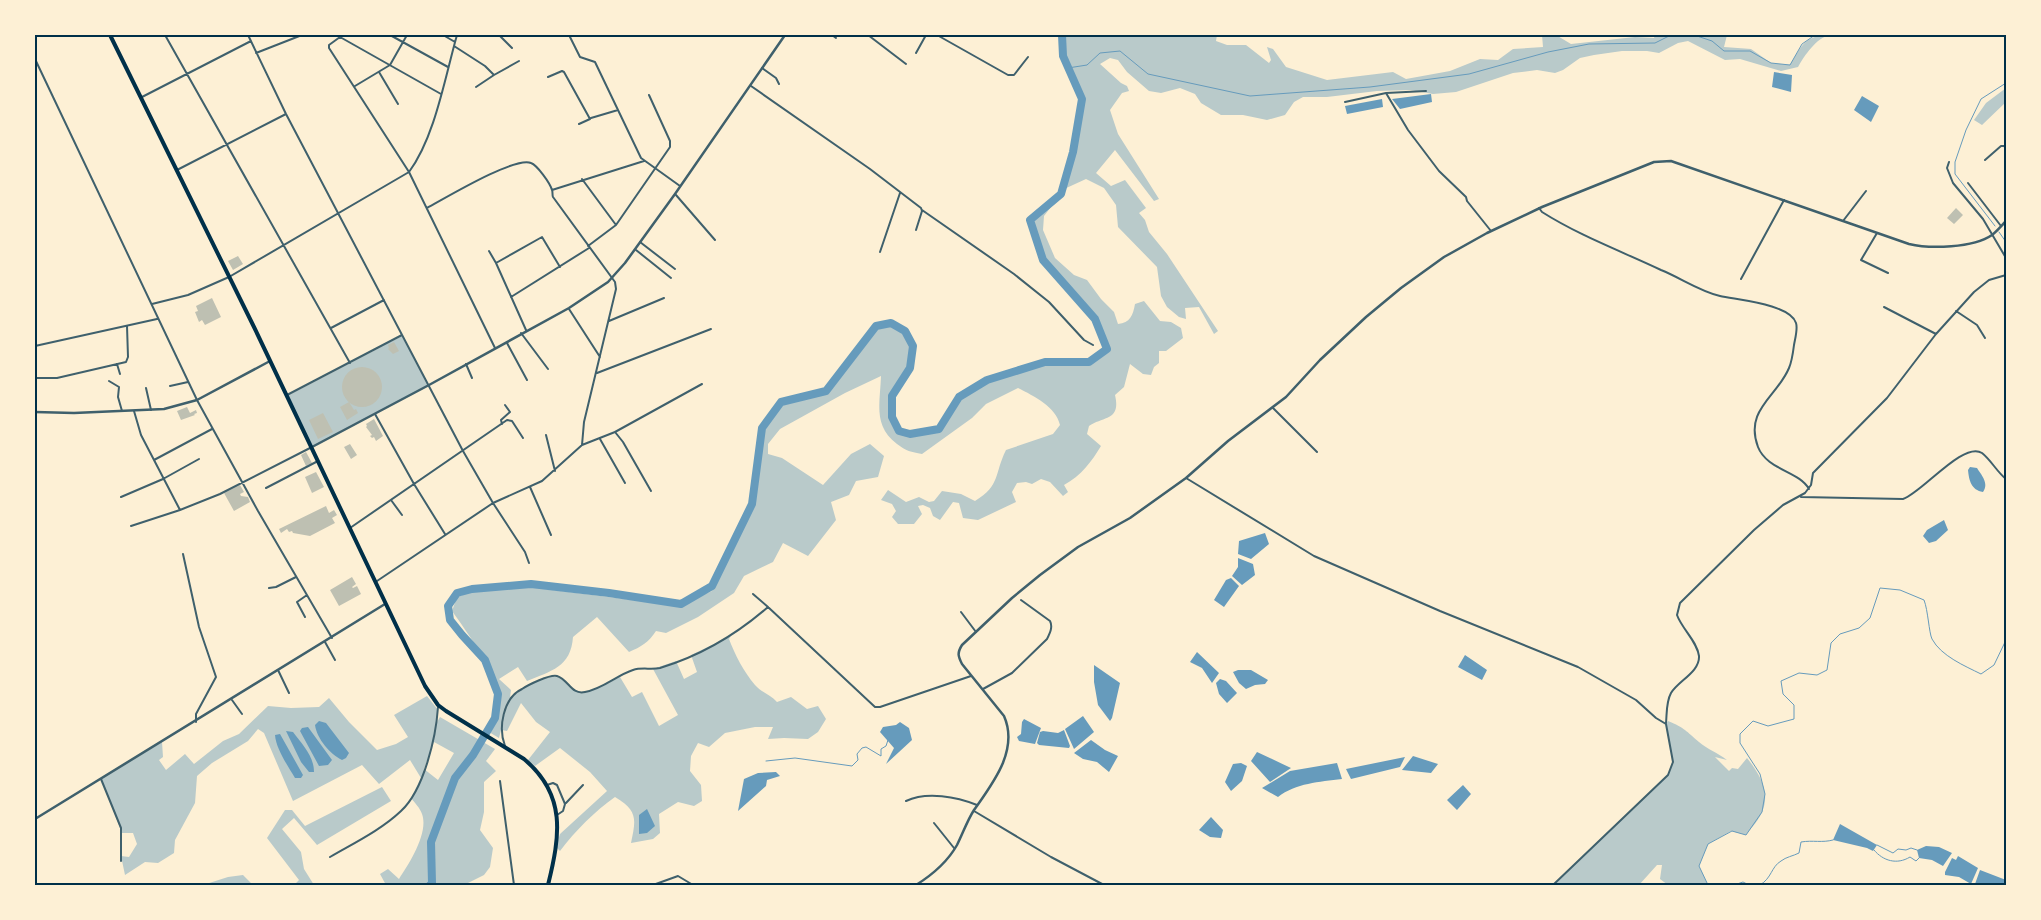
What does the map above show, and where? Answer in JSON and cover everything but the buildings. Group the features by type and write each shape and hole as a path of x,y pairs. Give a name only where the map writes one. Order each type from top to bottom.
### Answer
{"highway":[{"path":"110,35 270,361 425,686 438,705 532,766 547,785 557,815 557,844 548,885"}],"street":[{"path":"165,35 350,363"},
{"path":"250,35 256,53 286,114 402,335 464,451 529,563"},
{"path":"256,53 302,35"},
{"path":"390,35 448,67"},
{"path":"355,86 390,64 407,35"},
{"path":"443,35 455,42"},
{"path":"152,304 188,294 229,277 339,215 409,172 422,152 441,94 457,35"},
{"path":"499,35 512,48"},
{"path":"569,35 580,57 595,62 644,161 680,186"},
{"path":"131,526 180,510 220,494 375,414 569,308 612,278 675,194 785,35"},
{"path":"832,35 836,38"},
{"path":"868,35 906,64"},
{"path":"916,53 926,35"},
{"path":"937,35 1008,75 1014,75 1028,57"},
{"path":"441,94 339,36 329,45 329,48 409,172 495,348"},
{"path":"142,97 251,41"},
{"path":"454,46 485,66 494,75"},
{"path":"35,59 197,400 258,511 332,638"},
{"path":"476,88 519,61"},
{"path":"762,68 776,78 778,84"},
{"path":"378,71 398,104"},
{"path":"548,77 562,71 564,72 590,119"},
{"path":"750,85 900,192 922,210 1014,274 1049,302 1084,340 1093,345"},
{"path":"1346,102 1386,93 1426,92"},
{"path":"1386,93 1408,130 1440,171 1466,197 1467,201 1491,231"},
{"path":"511,297 560,267 616,225 655,168 671,143 649,95"},
{"path":"579,124 618,110"},
{"path":"177,170 286,114"},
{"path":"1985,160 2001,146 2006,148"},
{"path":"916,885 948,858 1003,763 1007,752 1009,735 1004,716 971,676 958,657 958,652 1012,598 1040,575 1078,547 1130,518 1186,478 1228,441 1273,408 1366,317 1444,257 1491,231 1540,208 1663,160 1671,161 1909,244 1932,248 1971,242 1992,235 2006,221"},
{"path":"427,208 487,176 526,161 538,167 552,190 553,197 615,282 616,289 609,321 584,422 582,446"},
{"path":"552,190 644,161"},
{"path":"1949,162 1947,168 1953,183 1979,214 2006,258"},
{"path":"582,180 616,225"},
{"path":"1968,183 2001,226"},
{"path":"1843,221 1866,191"},
{"path":"880,252 900,192"},
{"path":"675,194 715,240"},
{"path":"1741,279 1784,200"},
{"path":"1540,208 1542,212 1573,230 1667,272 1703,291 1776,308 1793,318 1796,328 1790,366 1773,395 1762,407 1756,418 1754,429 1762,455 1789,475 1803,481 1809,489"},
{"path":"916,230 922,210"},
{"path":"1877,233 1861,260 1888,273"},
{"path":"496,263 542,237 560,267"},
{"path":"640,242 675,270"},
{"path":"635,249 671,278"},
{"path":"489,250 526,330"},
{"path":"1553,885 1668,775 1673,762 1666,724 1668,699 1673,690 1693,670 1698,662 1699,655 1677,615 1677,608 1680,603 1754,530 1783,505 1800,497 1809,489 1813,473 1887,398 1956,311 1984,284 2006,275"},
{"path":"609,321 664,298"},
{"path":"331,328 384,300"},
{"path":"1884,307 1936,334"},
{"path":"569,308 600,357"},
{"path":"1956,311 1976,325 1985,338"},
{"path":"35,346 157,319"},
{"path":"35,378 57,378 128,360 127,326"},
{"path":"596,373 711,328"},
{"path":"521,333 548,369"},
{"path":"286,396 402,335"},
{"path":"506,342 527,380"},
{"path":"35,412 74,413 151,410 197,400 270,361"},
{"path":"118,364 120,374"},
{"path":"466,364 472,378"},
{"path":"109,382 119,387 118,397 122,411"},
{"path":"170,386 188,382"},
{"path":"375,583 493,503 542,481 582,446 615,432 702,384"},
{"path":"146,388 151,410"},
{"path":"502,424 501,420 510,412 505,405"},
{"path":"1273,408 1318,452"},
{"path":"133,410 138,428 180,510"},
{"path":"375,414 414,484 445,534"},
{"path":"350,528 502,424 510,420 523,438"},
{"path":"154,460 212,429"},
{"path":"615,432 651,491"},
{"path":"546,435 555,471"},
{"path":"600,439 624,483"},
{"path":"1800,497 1903,499 1914,494 1958,458 1974,452 1984,454 2006,480"},
{"path":"122,497 163,479 199,459"},
{"path":"266,488 318,461"},
{"path":"1186,478 1314,556 1440,611 1578,667 1636,700 1656,718 1666,724"},
{"path":"530,488 551,535"},
{"path":"391,500 402,515"},
{"path":"182,554 199,627 216,677 196,714 196,722"},
{"path":"269,588 276,587 296,577"},
{"path":"752,594 875,707 880,707 971,676"},
{"path":"305,616 297,602 307,596"},
{"path":"982,689 1012,673 1047,639 1050,633 1052,625 1050,621 1021,600"},
{"path":"35,819 232,700 385,604"},
{"path":"504,747 501,735 503,721 510,700 522,688 552,676 563,679 573,690 579,693 594,690 632,670 662,667 725,640 746,626 768,607"},
{"path":"961,612 976,632"},
{"path":"325,642 335,660"},
{"path":"278,670 289,694"},
{"path":"232,700 242,714"},
{"path":"330,858 370,834 407,805 428,761 435,732 438,705"},
{"path":"101,779 121,828 121,861"},
{"path":"500,781 514,885"},
{"path":"547,785 553,783 557,785 565,804 564,811 557,815"},
{"path":"565,804 583,785"},
{"path":"906,801 915,797 931,796 955,798 978,806"},
{"path":"974,811 1050,857 1104,885"},
{"path":"934,823 954,848"},
{"path":"653,885 678,876 693,885"}],"shaded area":[{"path":"1062,35 1217,35 1216,41 1227,45 1246,45 1269,63 1271,60 1267,47 1273,49 1286,67 1327,80 1393,72 1406,79 1450,71 1480,59 1498,60 1513,49 1543,47 1542,35 1550,35 1551,37 1551,35 1556,35 1571,44 1635,37 1654,38 1655,35 1727,35 1724,47 1751,49 1771,63 1790,65 1805,42 1822,35 1830,35 1816,43 1798,67 1781,71 1740,59 1725,60 1688,41 1678,43 1659,53 1622,51 1580,58 1563,70 1555,73 1537,70 1513,73 1456,92 1433,94 1410,90 1377,91 1327,97 1303,97 1294,102 1285,115 1267,120 1243,115 1221,115 1201,103 1195,94 1180,88 1161,93 1149,91 1127,72 1118,60 1110,58 1100,64 1127,86 1129,91 1122,93 1110,110 1118,134 1159,199 1154,201 1115,150 1096,173 1111,186 1125,180 1146,208 1139,213 1145,220 1149,232 1167,254 1218,331 1214,334 1199,307 1185,308 1186,319 1179,317 1167,307 1161,296 1157,267 1118,227 1116,205 1104,188 1086,179 1062,190 1082,99 1063,56"},
{"path":"2006,88 2006,102 1982,125 1974,120 1986,103"},
{"path":"1061,194 1044,216 1043,230 1055,258 1074,275 1087,280 1101,299 1114,312 1118,324 1128,320 1132,315 1135,304 1144,301 1160,321 1171,322 1181,328 1183,338 1166,351 1159,351 1159,363 1154,367 1151,375 1143,374 1130,364 1124,387 1115,395 1116,409 1113,414 1089,426 1087,434 1101,446 1086,468 1064,485 1068,492 1063,496 1050,482 1041,479 1032,484 1026,482 1017,483 1012,492 1016,502 978,520 963,518 959,503 953,502 940,520 933,516 930,508 923,505 918,506 922,514 914,524 898,524 892,517 896,511 892,504 881,500 888,490 906,502 919,497 929,502 934,501 942,491 961,494 975,501 983,495 993,484 1006,450 1053,434 1060,425 1049,407 1018,388 986,404 972,418 922,454 909,451 900,446 884,430 879,405 881,376 845,393 780,429 768,444 768,454 782,458 823,485 851,454 870,444 884,456 878,477 856,481 849,495 831,502 836,520 808,556 783,543 773,562 744,576 734,593 698,617 666,633 656,631 644,644 629,652 597,617 573,637 568,655 552,671 527,681 518,667 499,679 511,690 510,698 535,682 550,677 562,679 577,692 585,692 596,689 620,677 632,697 642,692 659,726 678,715 653,669 676,661 684,679 697,672 691,655 731,636 729,639 737,657 747,675 757,687 777,702 791,697 807,709 818,706 826,719 818,732 808,739 768,739 773,727 755,727 725,733 709,747 698,743 691,756 690,771 701,785 702,801 694,806 678,802 659,814 660,833 653,839 631,843 634,816 628,807 615,797 586,822 560,851 556,847 560,834 607,791 590,772 560,748 535,766 528,760 550,732 536,722 521,703 507,731 501,730 499,738 489,732 497,705 495,685 486,663 452,611 457,597 471,592 529,587 680,606 712,591 754,506 762,452 762,428 781,402 826,391 876,326 891,323 905,331 913,346 910,368 892,397 892,417 899,431 910,434 938,429 959,397 987,380 1045,362 1089,362 1107,349 1095,319 1043,260 1030,220"},
{"path":"402,336 428,385 311,447 287,396"},
{"path":"427,696 438,710 436,724 440,717 495,749 486,761 496,771 484,782 484,812 480,830 493,848 490,867 484,875 464,885 386,885 380,874 388,869 399,879 417,848 423,830 422,814 411,798 421,778 410,760 379,784 362,765 293,801 264,733 258,729 248,741 212,763 197,776 195,803 175,840 174,853 158,863 145,862 125,875 121,856 129,857 137,844 133,833 122,833 101,779 162,742 163,757 159,760 166,770 185,754 194,764 223,741 239,734 268,706 291,708 319,707 329,698 349,722 377,750 396,744 408,737 394,715","holes":["434,742 454,753 438,780 424,769"]},
{"path":"1668,721 1682,728 1727,760 1715,757 1729,771 1732,768 1738,769 1747,758 1756,770 1764,790 1764,805 1757,821 1746,835 1731,831 1708,844 1699,866 1708,885 1668,885 1660,879 1662,865 1657,865 1639,885 1553,885 1668,775 1673,762 1666,724"},
{"path":"382,787 391,801 317,845 294,818 282,829 301,852 304,869 314,885 294,885 299,880 267,838 285,810 292,810 305,826"},
{"path":"243,875 253,885 203,885 228,877"}],"water":[{"path":"1774,72 1792,75 1791,92 1772,87"},
{"path":"1431,94 1432,102 1400,109 1392,99"},
{"path":"1862,96 1879,106 1871,122 1854,110"},
{"path":"1382,99 1383,107 1347,114 1345,106"},
{"path":"1970,467 1977,468 1983,477 1985,489 1983,492 1971,484 1968,470"},
{"path":"1944,520 1948,530 1936,541 1929,543 1923,536 1927,530"},
{"path":"1265,533 1269,544 1251,559 1238,554 1239,541"},
{"path":"1238,558 1253,564 1255,575 1242,585 1232,576 1238,567"},
{"path":"1231,578 1239,586 1224,607 1214,600 1226,580"},
{"path":"1197,652 1219,673 1212,683 1202,668 1190,662"},
{"path":"1465,655 1487,670 1482,680 1458,667"},
{"path":"1094,665 1120,683 1110,721 1098,705 1094,682"},
{"path":"1251,670 1268,680 1265,684 1255,685 1246,689 1239,683 1233,672"},
{"path":"1220,679 1226,681 1237,693 1227,703 1219,694 1216,683"},
{"path":"1083,716 1094,732 1074,749 1065,729"},
{"path":"1024,719 1041,728 1035,744 1019,741 1017,737 1021,734"},
{"path":"319,721 326,723 349,753 346,758 342,760 325,746 316,730 315,725"},
{"path":"900,722 909,728 912,740 886,764 894,748 880,732 883,727 896,725"},
{"path":"308,727 332,760 328,765 319,766 300,731 302,728"},
{"path":"1064,730 1069,748 1039,745 1037,743 1040,732 1058,733"},
{"path":"286,731 293,732 307,751 312,761 314,772 309,772 301,762"},
{"path":"280,734 303,775 301,778 295,778 280,752 275,735"},
{"path":"1091,740 1118,756 1109,772 1097,762 1083,759 1074,753"},
{"path":"1257,752 1291,768 1270,782 1251,761"},
{"path":"1413,756 1438,764 1431,773 1402,770"},
{"path":"1405,757 1400,767 1351,779 1346,769"},
{"path":"1241,763 1247,766 1242,781 1231,791 1225,782 1233,764"},
{"path":"1337,763 1342,779 1300,786 1278,797 1262,788 1290,771"},
{"path":"776,772 780,776 767,780 766,786 738,811 744,779 758,773"},
{"path":"1463,785 1471,794 1457,810 1447,800"},
{"path":"647,809 655,826 647,833 639,834 639,815"},
{"path":"1211,817 1223,830 1221,838 1210,837 1199,830"},
{"path":"1840,824 1877,845 1873,851 1833,840"},
{"path":"1926,846 1939,847 1952,853 1943,866 1932,860 1919,858 1917,850"},
{"path":"1958,856 1978,868 1971,884 1959,877 1945,875 1952,858 1956,860"},
{"path":"1980,870 2006,880 2006,885 1975,884"}],"waterway":[{"path":"430,885 432,883 431,842 455,778 473,755 495,718 498,694 485,660 450,620 448,606 457,593 472,589 531,584 681,604 712,586 752,504 762,428 781,402 826,391 876,326 891,323 905,331 913,346 910,368 892,396 892,417 899,431 910,434 939,429 959,397 987,380 1045,362 1089,362 1107,349 1095,319 1043,260 1030,220 1061,194 1073,152 1082,99 1063,56 1062,35"},
{"path":"1068,68 1087,65 1100,53 1120,51 1148,74 1250,96 1370,87 1469,74 1548,52 1589,44 1655,43 1671,35"},
{"path":"1694,35 1712,41 1724,51 1750,51 1771,63 1790,65 1802,44 1815,35"},
{"path":"1995,226 1955,174 1955,162 1966,130 1981,99 2006,83"},
{"path":"1999,232 2006,242"},
{"path":"1708,885 1699,866 1708,844 1732,831 1746,835 1762,812 1765,794 1760,774 1740,743 1740,734 1753,721 1768,726 1794,719 1794,705 1783,694 1781,681 1799,673 1817,675 1827,670 1831,643 1840,634 1859,628 1870,618 1880,588 1900,590 1924,600 1931,636 1936,645 1954,660 1981,674 1994,665 2006,640"},
{"path":"766,761 795,758 852,766 858,760 857,754 862,748 866,747 881,756 881,749 886,746 888,740"},
{"path":"1760,885 1767,879 1778,863 1785,858 1799,853 1801,842 1833,840"},
{"path":"1877,845 1893,853 1898,849 1906,850 1911,848 1917,850"},
{"path":"1874,850 1890,861 1900,861 1910,857 1916,861 1919,858"},
{"path":"1734,885 1743,882 1749,885"}]}
